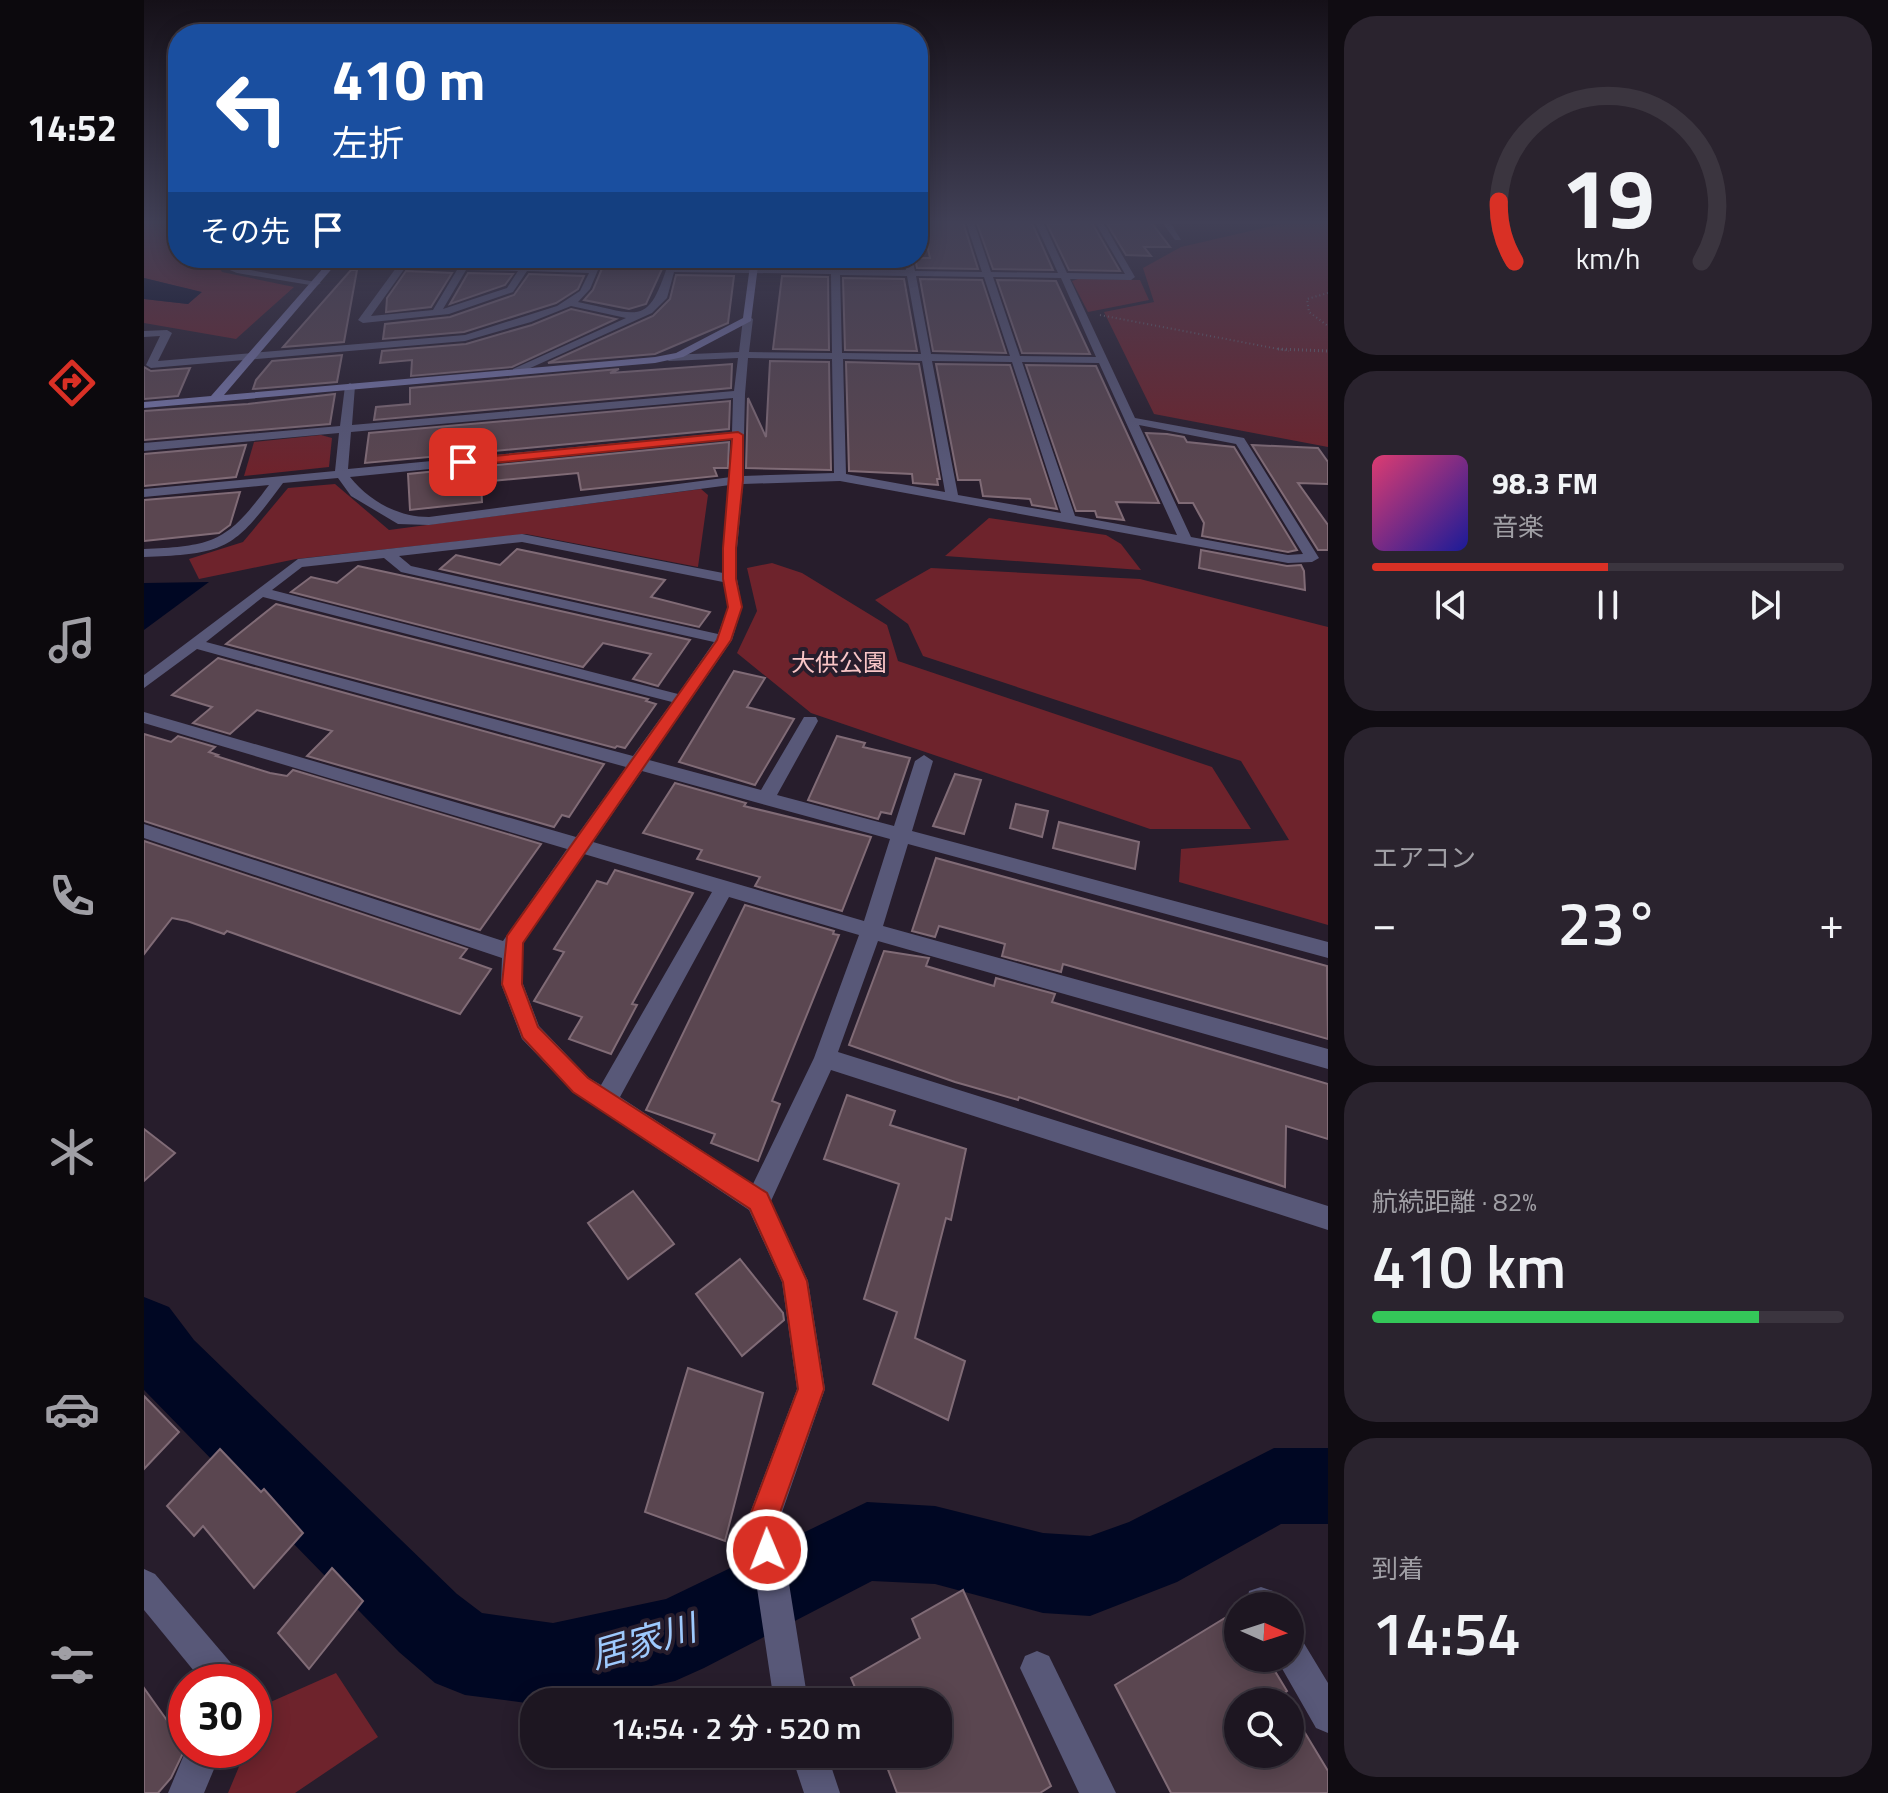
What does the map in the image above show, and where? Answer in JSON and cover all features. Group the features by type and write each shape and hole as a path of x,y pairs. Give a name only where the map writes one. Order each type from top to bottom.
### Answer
{"street":[{"path":"214,399 295,306"},
{"path":"356,330 373,306"},
{"path":"436,313 440,306"},
{"path":"363,320 436,313 460,306"},
{"path":"148,365 465,338 564,306"},
{"path":"583,306 636,317"},
{"path":"517,371 649,311 654,306"},
{"path":"750,306 739,394 737,480 730,548 730,579 735,607 724,640 513,941 512,984 530,1032 581,1085 758,1201 795,1281 811,1389 763,1521 788,1688"},
{"path":"836,306 840,477"},
{"path":"916,306 952,498"},
{"path":"998,306 1069,518"},
{"path":"1077,306 1185,538"},
{"path":"669,358 748,319"},
{"path":"144,334 167,333 148,365"},
{"path":"340,349 348,340"},
{"path":"144,405 669,358 744,355 1102,360"},
{"path":"350,386 341,474 356,493 403,521 429,521 737,480 840,477 1288,559 1312,558 1240,441 1129,420"},
{"path":"144,447 739,394"},
{"path":"144,493 738,435"},
{"path":"144,553 170,552 224,541 238,531 278,481"},
{"path":"144,683 298,563 522,538 730,579"},
{"path":"387,553 406,569 724,640"},
{"path":"261,592 683,700"},
{"path":"195,644 1328,950"},
{"path":"144,717 871,931 1328,1059"},
{"path":"765,799 810,721"},
{"path":"758,1201 825,1058 871,931 924,761"},
{"path":"144,831 513,953"},
{"path":"605,1101 725,887"},
{"path":"825,1058 1328,1218"},
{"path":"144,1585 210,1664"},
{"path":"1037,1668 1098,1793"},
{"path":"1302,1672 1328,1716"},
{"path":"186,1793 196,1768"},
{"path":"814,1768 822,1793"}],"path":[{"path":"1308,306 1309,312 1328,326"},
{"path":"1080,312 1289,351 1328,351"}],"green space":[{"path":"144,306 273,306 236,339 144,323"},
{"path":"1085,306 1120,306 1088,312"},
{"path":"1136,306 1328,306 1328,447 1154,414 1104,312"},
{"path":"321,435 332,438 329,467 244,476 254,442"},
{"path":"335,484 389,530 701,489 708,495 698,567 526,534 296,559 199,579 189,559 243,542 288,488"},
{"path":"989,518 1106,535 1121,544 1141,570 945,556"},
{"name":"大供公園","path":"772,563 802,573 887,625 898,661 1212,767 1251,829 1150,829 811,713 737,653 757,611 747,568"},
{"path":"931,568 1140,579 1328,627 1328,925 1179,882 1181,849 1289,840 1241,761 923,656 908,624 875,600"},
{"path":"336,1673 378,1737 295,1793 228,1793 238,1768 272,1768 272,1701"}],"water":[{"path":"209,582 144,630 144,583"}],"building":[{"path":"319,306 351,306 344,342 283,347"},
{"path":"386,306 432,306 431,307 386,312"},
{"path":"483,306 548,306 464,332 383,339 385,324 450,317"},
{"path":"612,306 640,306 629,309"},
{"path":"663,306 730,306 728,323 655,354 548,363 653,316"},
{"path":"778,306 828,306 829,350 773,349"},
{"path":"844,306 909,306 917,351 845,350"},
{"path":"925,306 990,306 1006,353 933,351"},
{"path":"1006,306 1067,306 1090,354 1022,353"},
{"path":"571,309 616,319 512,367 411,376 412,360 380,363 382,351 466,344 532,325"},
{"path":"342,355 337,382 253,389 256,380 272,361"},
{"path":"770,361 829,362 831,470 746,468 748,398 766,437"},
{"path":"846,362 919,364 940,479 937,479 938,485 913,483 912,474 849,471"},
{"path":"732,364 731,388 374,420 376,407 410,404 410,388 619,369 610,373"},
{"path":"936,364 1010,365 1057,509 1032,505 1030,499 983,496 980,480 958,480"},
{"path":"1026,365 1096,366 1159,503 1116,502 1124,520 1097,517 1095,511 1076,511"},
{"path":"144,367 151,371 190,368 178,396 144,399"},
{"path":"335,394 330,424 144,440 144,411"},
{"path":"730,401 729,429 365,463 369,433"},
{"path":"1146,433 1184,437 1187,442 1234,447 1297,550 1288,552 1202,536 1204,523 1193,503 1179,503"},
{"path":"729,442 728,468 714,468 717,476 581,490 578,473 481,482 482,502 410,510 408,474"},
{"path":"246,445 236,477 144,486 144,454"},
{"path":"1252,445 1318,448 1328,462 1328,484 1298,483 1328,525 1328,550 1318,550"},
{"path":"240,492 230,525 219,533 144,541 144,500"},
{"path":"517,549 665,580 651,597 710,612 699,627 440,569 456,555 500,565"},
{"path":"1201,550 1287,566 1301,565 1305,590 1199,568"},
{"path":"358,566 690,640 658,686 633,679 651,654 603,643 583,667 291,592 311,577 337,583"},
{"path":"276,604 648,699 646,701 656,704 625,748 615,748 226,644"},
{"path":"218,658 604,764 569,817 562,815 554,827 307,756 332,731 257,710 230,734 193,723 212,707 172,695"},
{"path":"734,671 765,678 747,707 794,719 755,785 679,762"},
{"path":"144,734 171,742 178,736 215,747 209,752 216,756 270,773 287,776 293,770 541,844 480,930 144,821"},
{"path":"837,736 865,743 863,747 910,758 891,814 881,812 878,819 808,800"},
{"path":"955,774 981,780 964,834 933,826"},
{"path":"675,783 746,803 744,806 871,837 842,911 755,886 760,877 697,859 702,850 643,833"},
{"path":"1016,804 1048,811 1042,837 1010,828"},
{"path":"1059,822 1139,842 1135,869 1053,848"},
{"path":"144,841 467,949 460,958 491,969 460,1014 227,931 224,934 172,918 144,954"},
{"path":"936,858 1327,966 1328,1039 1063,964 1061,972 1002,956 1005,944 939,926 935,937 912,931"},
{"path":"615,870 693,893 632,1004 637,1005 611,1054 569,1039 582,1017 534,1001 564,952 554,949 597,881 607,884"},
{"path":"745,905 839,935 772,1101 780,1104 758,1161 711,1143 715,1134 646,1110"},
{"path":"884,951 929,958 926,966 994,986 996,978 1055,994 1052,1002 1328,1084 1328,1139 1286,1126 1285,1187 1019,1097 1018,1100 955,1082 849,1045"},
{"path":"847,1095 895,1111 890,1125 966,1149 951,1220 946,1218 915,1338 965,1361 948,1420 873,1384 897,1312 864,1299 899,1184 824,1159"},
{"path":"144,1129 175,1153 144,1181"},
{"path":"633,1191 674,1244 628,1279 588,1223"},
{"path":"740,1259 783,1313 784,1320 742,1356 696,1294"},
{"path":"688,1368 763,1393 725,1541 645,1512"},
{"path":"144,1396 179,1432 144,1469"},
{"path":"220,1449 261,1492 264,1489 303,1533 254,1588 203,1526 194,1536 167,1506"},
{"path":"332,1568 363,1601 309,1669 278,1633"},
{"path":"963,1590 1051,1786 1040,1793 897,1793 887,1768 952,1768 952,1688 855,1688 851,1678 920,1638 912,1619"},
{"path":"1224,1619 1224,1672 1275,1672 1285,1688 1224,1688 1224,1768 1304,1768 1304,1731 1328,1771 1328,1793 1171,1793 1115,1685"},
{"path":"144,1688 168,1722 168,1768 176,1768 158,1793 144,1793"}],"waterway":[{"name":"居家川","path":"144,1332 169,1365 428,1623 465,1653 553,1665 675,1639 867,1541 935,1545 1043,1573 1090,1576 1149,1554 1274,1486 1328,1486"}],"route":[{"path":"463,462 738,435 730,548 730,579 735,607 724,640 513,941 512,984 530,1032 581,1085 758,1201 795,1281 811,1389 763,1521 767,1550"}]}
